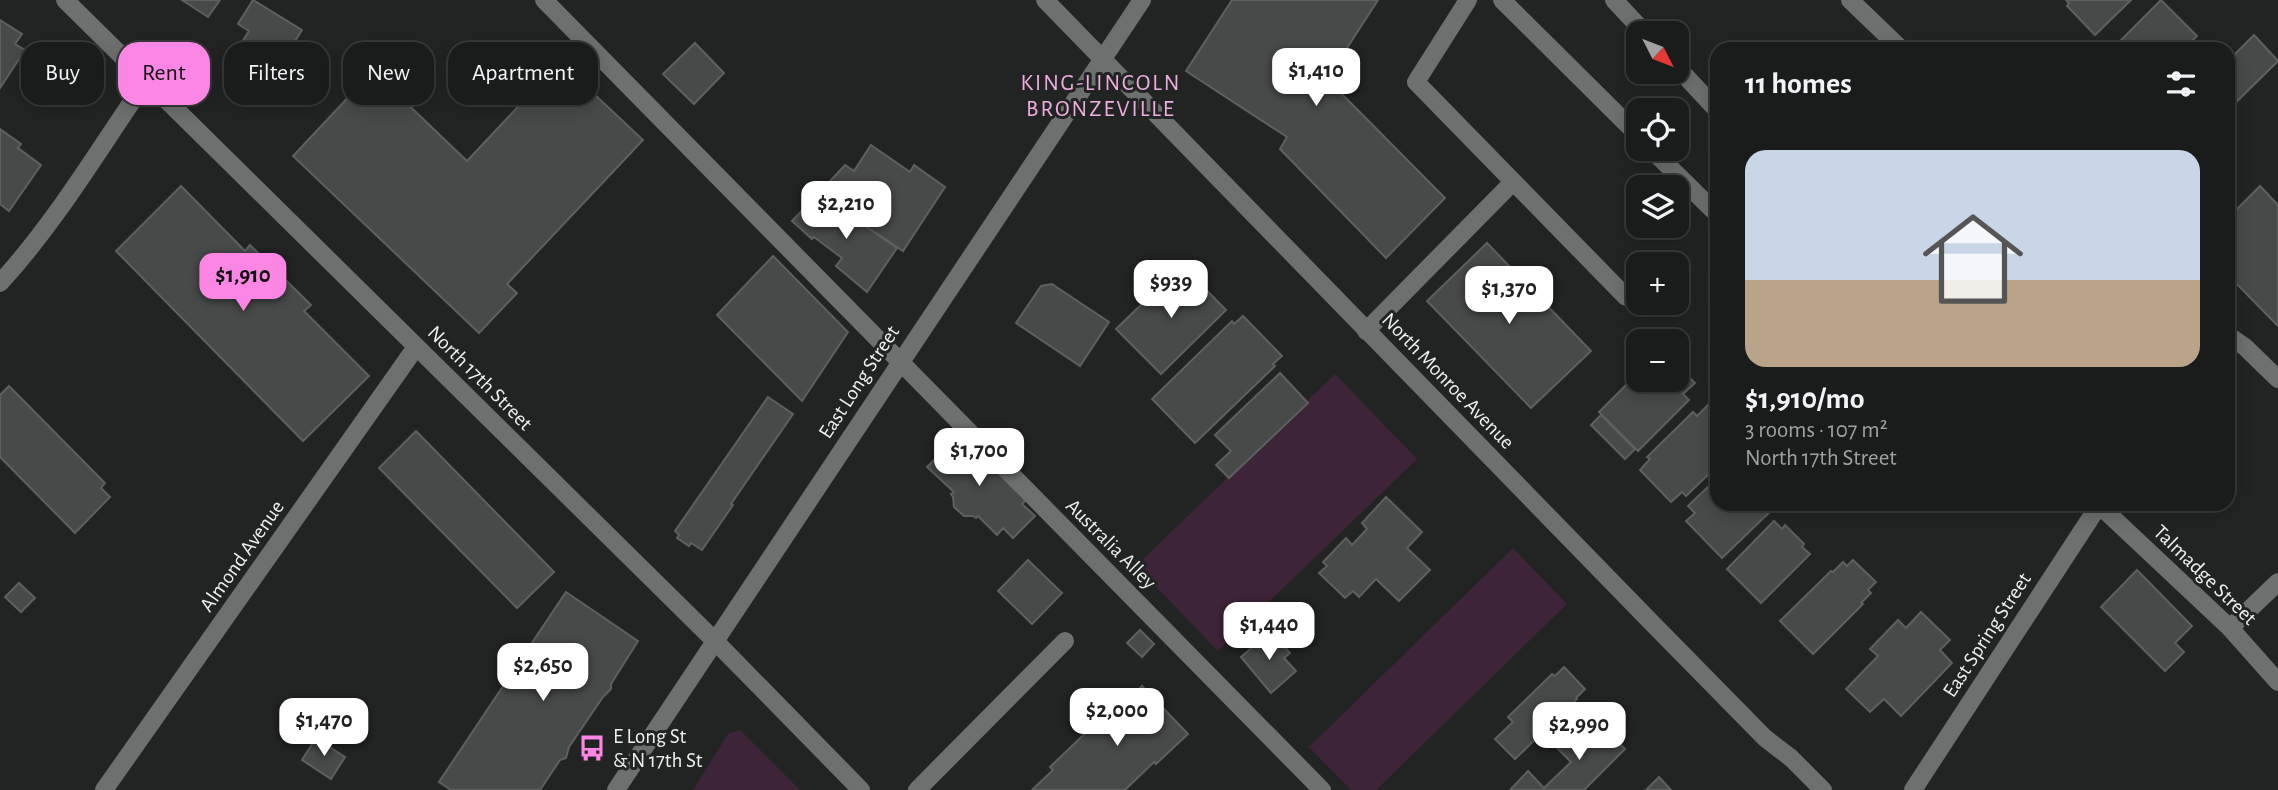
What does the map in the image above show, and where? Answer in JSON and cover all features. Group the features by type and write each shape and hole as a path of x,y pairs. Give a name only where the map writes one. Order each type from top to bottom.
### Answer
{"street":[{"name":"North 17th Street","path":"65,0 118,53"},
{"name":"Australia Alley","path":"544,0 1322,790"},
{"name":"North Monroe Avenue","path":"1045,0 1765,738 1791,758 1823,790"},
{"name":"East Long Street","path":"616,790 1142,0"},
{"path":"1468,0 1416,82 1626,298"},
{"path":"1502,0 1626,123"},
{"path":"1614,0 1634,21"},
{"path":"1850,0 1894,42"},
{"path":"1689,80 1710,102"},
{"path":"0,283 20,262 129,105"},
{"name":"North 17th Street","path":"170,105 715,641 861,790"},
{"path":"1663,161 1710,207"},
{"path":"1366,331 1513,182"},
{"path":"2235,340 2278,379"},
{"name":"Almond Avenue","path":"104,790 416,347"},
{"name":"East Spring Street","path":"1913,790 2094,511"},
{"name":"Talmadge Street","path":"2104,511 2230,628 2278,682"},
{"path":"2230,628 2278,582"},
{"path":"917,790 1065,641"}],"shaded area":[{"path":"1335,374 1417,459 1218,651 1136,566"},
{"path":"1513,548 1567,604 1376,790 1351,790 1309,747"},
{"path":"740,730 800,790 693,790 728,734"}],"building":[{"path":"182,0 220,0 208,17"},
{"path":"253,0 302,30 294,42 242,42 249,31 238,24"},
{"path":"1232,0 1378,0 1327,79 1445,198 1386,258 1280,149 1287,137 1186,71"},
{"path":"2066,0 2131,0 2095,35 2067,6 2069,3"},
{"path":"2161,0 2197,36 2191,42 2120,41"},
{"path":"0,20 22,34 15,44 21,48 21,56 0,88"},
{"path":"2254,35 2278,61 2235,103 2235,54"},
{"path":"695,43 724,73 694,104 663,74"},
{"path":"598,98 643,140 507,284 517,293 479,333 293,156 343,103 343,105 409,105 467,161 520,105 598,105"},
{"path":"0,129 21,144 18,148 41,165 9,211 0,204"},
{"path":"871,145 910,172 914,165 945,187 903,251 818,194 845,165 854,171"},
{"path":"181,186 245,251 250,245 311,305 304,311 369,376 303,441 116,251"},
{"path":"2260,186 2278,205 2278,326 2235,282 2235,211"},
{"path":"818,194 897,248 867,292 836,266 842,258 814,237 812,239 792,221"},
{"path":"1487,243 1591,351 1531,408 1427,301"},
{"path":"773,256 848,332 802,401 717,315"},
{"path":"1182,265 1226,310 1161,374 1116,329"},
{"path":"1052,284 1109,322 1080,366 1016,323 1041,286"},
{"path":"1243,316 1282,356 1273,364 1275,366 1195,443 1152,399 1232,321 1234,324"},
{"path":"1280,373 1308,403 1229,478 1216,465 1231,451 1215,435"},
{"path":"1689,377 1695,383 1689,388"},
{"path":"1626,385 1626,392 1685,392 1683,394 1689,400 1638,451 1599,412"},
{"path":"9,386 105,483 101,488 110,497 75,533 0,457 0,395"},
{"path":"768,397 793,414 702,550 691,543 689,546 677,538 679,535 675,531"},
{"path":"1708,405 1710,407 1710,473 1686,496 1682,492 1671,502 1640,470 1650,459 1647,457 1693,412 1697,416"},
{"path":"1601,415 1635,449 1625,459 1591,425"},
{"path":"416,431 554,572 517,608 379,468"},
{"path":"958,435 1026,500 1022,504 1035,516 1013,538 1003,528 997,535 978,516 964,516 954,507 951,494 954,492 927,467 936,458 937,447 946,438 955,438"},
{"path":"1710,485 1710,511 1771,511 1722,558 1686,521 1695,513 1688,506"},
{"path":"1386,497 1422,532 1407,548 1430,570 1399,601 1376,579 1359,597 1353,591 1345,598 1319,573 1327,566 1323,562 1346,538 1352,545 1367,529 1362,523"},
{"path":"1774,521 1782,529 1785,525 1810,554 1761,603 1727,569"},
{"path":"1028,560 1062,593 1032,624 998,591"},
{"path":"1853,560 1876,582 1868,590 1871,593 1861,603 1863,604 1813,654 1780,621 1831,571 1843,562 1847,566"},
{"path":"2137,570 2192,626 2175,643 2184,652 2165,671 2101,607"},
{"path":"19,583 35,598 21,612 5,597"},
{"path":"566,592 638,641 611,684 611,689 569,747 566,758 560,760 540,790 451,790 439,782"},
{"path":"1921,612 1950,640 1940,650 1952,663 1901,716 1884,699 1870,712 1846,689 1878,656 1870,649 1898,620 1906,628"},
{"path":"1140,630 1154,644 1142,657 1127,643"},
{"path":"1271,631 1290,653 1284,658 1296,671 1271,693 1241,657"},
{"path":"1564,667 1585,689 1515,759 1495,739 1513,722 1508,717 1552,674 1555,676"},
{"path":"1142,686 1188,734 1125,790 1032,790 1053,770 1050,767 1116,704 1120,708"},
{"path":"1579,726 1592,738 1603,727 1625,749 1584,790 1510,790 1528,771 1544,788 1571,762 1557,748"},
{"path":"316,738 345,757 331,779 302,760"},
{"path":"1659,777 1671,790 1646,790"}],"place":[{"name":"E Long St & N 17th St","path":"592,748"}],"district":[{"name":"KING-LINCOLN BRONZEVILLE","path":"1101,96"}]}
